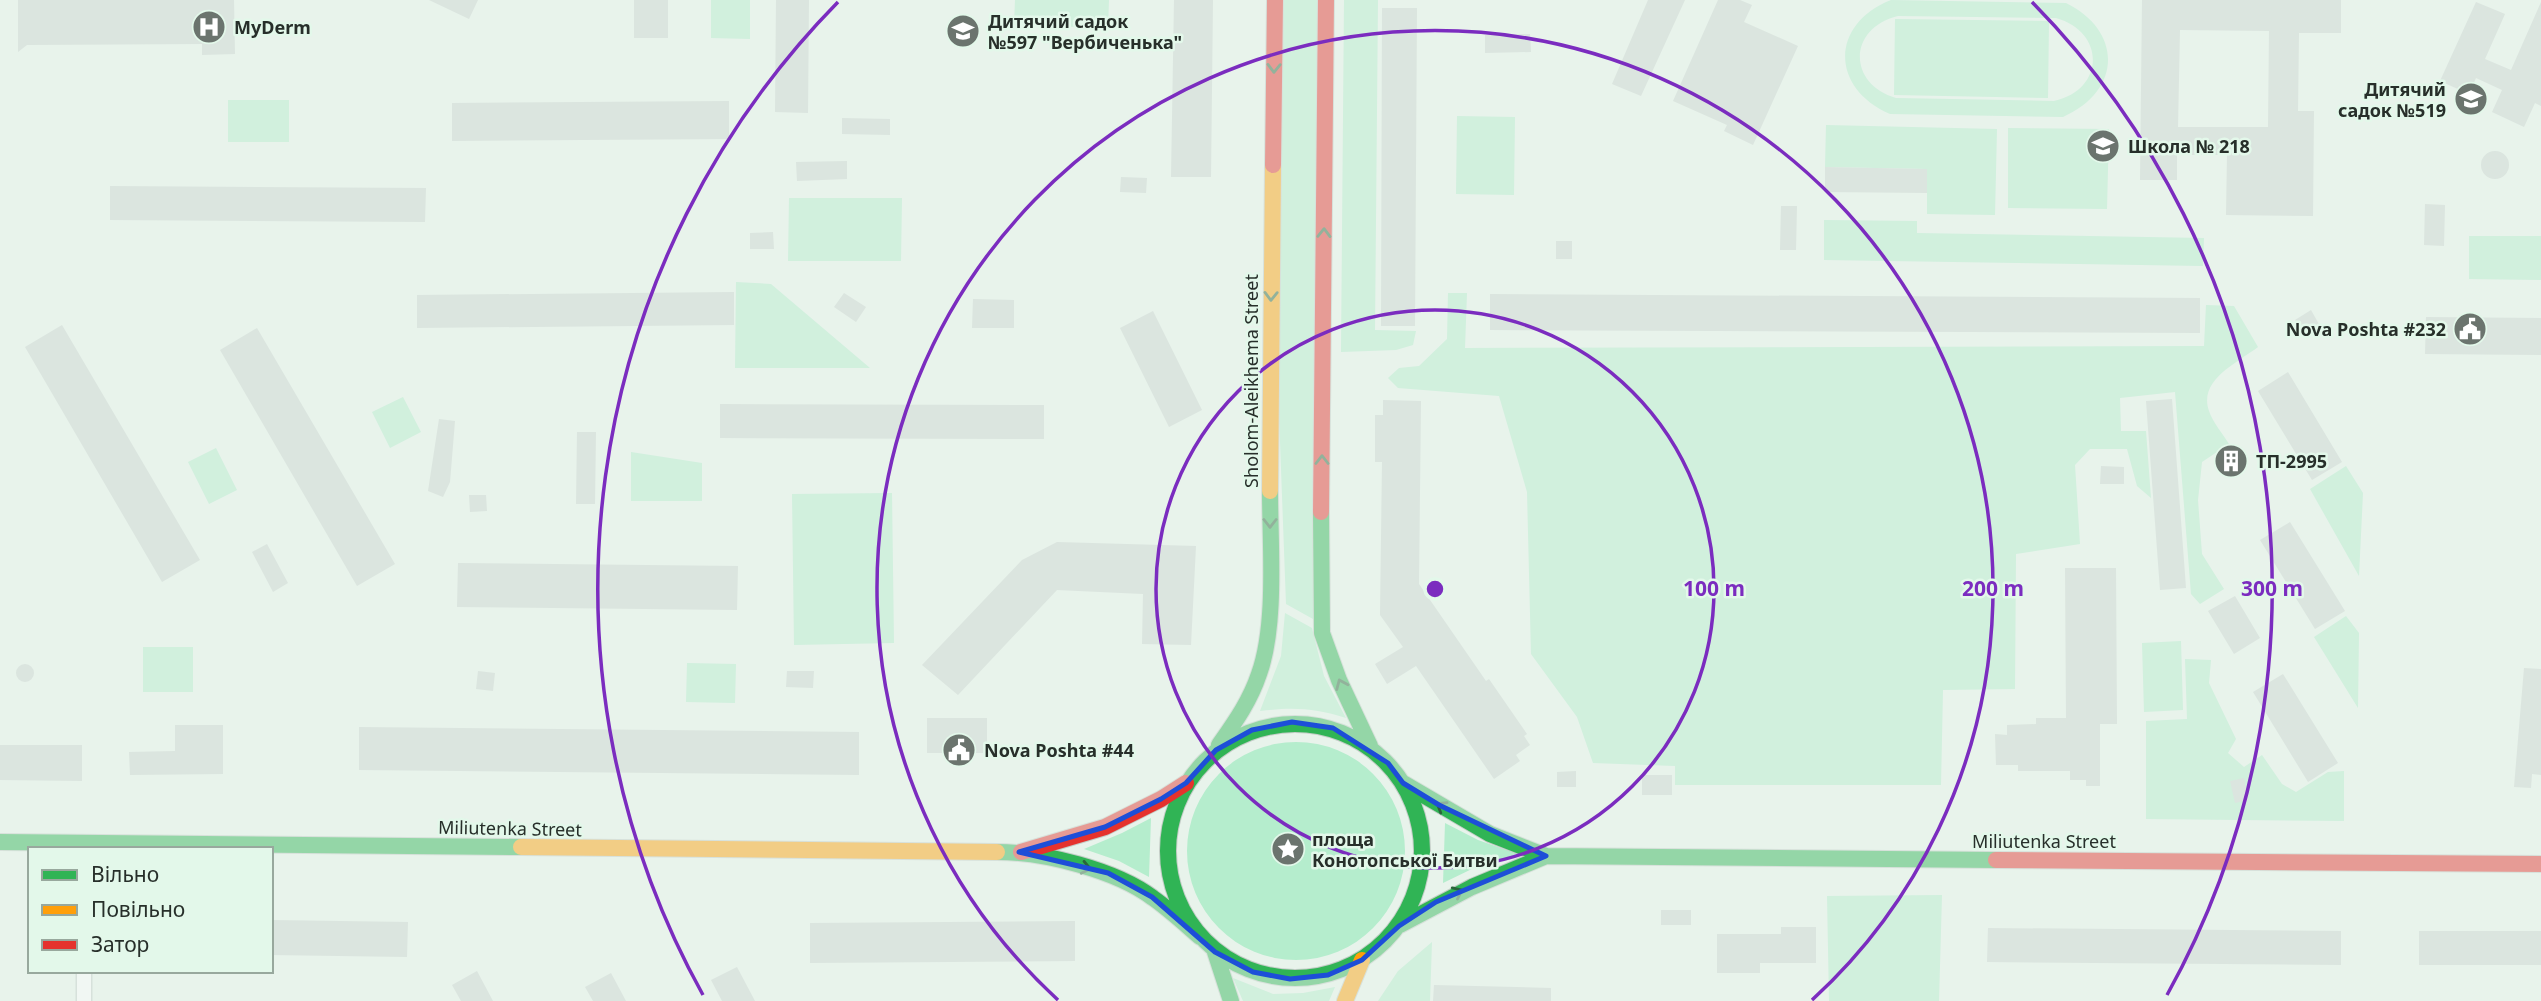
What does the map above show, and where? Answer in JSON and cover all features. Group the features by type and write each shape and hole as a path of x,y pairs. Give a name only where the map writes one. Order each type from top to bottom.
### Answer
{"street":[{"name":"Sholom-Aleikhema Street","path":"1216,750 1247,704 1260,673 1269,631 1275,0"},
{"path":"1326,0 1322,633 1370,747"},
{"path":"1292,722 1333,728 1370,747 1388,763 1403,783 1419,817 1423,855 1416,892 1399,926 1382,945 1362,960 1328,975 1290,979 1253,972 1215,952 1185,916 1170,877 1168,835 1174,808 1186,783 1216,750 1252,730 1292,722"},
{"name":"Miliutenka Street","path":"1019,852 1105,827 1161,799 1186,783"},
{"name":"Miliutenka Street","path":"1403,783 1490,834 1546,856 2541,864"},
{"name":"Miliutenka Street","path":"0,842 85,846 241,847"},
{"name":"Miliutenka Street","path":"273,847 1019,852 1108,873 1152,897 1200,937"},
{"name":"Miliutenka Street","path":"1399,926 1436,902 1483,880 1546,856"},
{"path":"1215,952 1231,1001"},
{"path":"1345,1001 1362,960"},
{"path":"83,1001 84,973"}],"highlighted area":[{"path":"1292,722 1333,728 1388,763 1403,783 1439,805 1546,856 1436,902 1399,926 1362,960 1328,975 1290,979 1253,972 1215,952 1152,897 1108,873 1019,852 1105,827 1161,799 1186,783 1216,750 1252,730"}],"green space":[{"path":"711,0 750,0 750,39 711,38"},
{"path":"1015,0 1109,0 1108,28 1014,25"},
{"path":"1275,0 1326,0 1313,619 1286,604 1272,225"},
{"path":"1344,0 1378,0 1375,330 1416,331 1413,345 1396,350 1341,352"},
{"path":"1891,0 2066,3 2085,15 2098,29 2106,45 2108,61 2105,77 2096,92 2082,106 2063,117 1890,114 1870,103 1856,89 1848,73 1845,56 1848,40 1857,24 1871,11","holes":["1898,16 2056,18 2072,25 2084,35 2091,48 2093,61 2090,74 2083,85 2071,95 2054,101 1896,98 1880,91 1869,81 1862,69 1862,44 1870,32 1882,22"]},
{"path":"1895,19 2049,21 2048,98 1894,95"},
{"path":"228,100 289,100 289,142 228,142"},
{"path":"1457,116 1515,117 1514,195 1456,194"},
{"path":"1826,125 1997,129 1995,215 1927,214 1927,169 1825,167"},
{"path":"2008,128 2109,129 2107,209 2008,208"},
{"path":"789,198 902,198 901,261 788,261"},
{"path":"1824,220 1917,221 1917,233 2204,238 2203,266 1824,260"},
{"path":"2469,236 2541,236 2541,280 2469,279"},
{"path":"736,282 771,284 870,368 735,368"},
{"path":"1448,293 1467,293 1465,348 2204,346 2206,305 2234,306 2258,347 2222,373 2209,390 2209,411 2229,444 2202,462 2198,500 2202,554 2224,589 2200,604 2191,594 2175,392 2120,398 2121,431 2146,431 2151,498 2137,486 2127,449 2090,449 2075,465 2080,544 2016,554 2015,689 1943,690 1941,785 1675,785 1675,766 1593,763 1577,717 1531,654 1527,492 1499,396 1398,388 1388,378 1399,368 1419,366 1447,339"},
{"path":"403,397 421,432 390,448 372,412"},
{"path":"216,448 237,490 209,504 188,462"},
{"path":"631,452 702,463 702,501 631,501"},
{"path":"2346,466 2363,493 2359,576 2310,489"},
{"path":"892,493 894,643 794,645 792,494"},
{"path":"1285,613 1312,628 1324,676 1346,718 1304,709 1260,711 1281,656"},
{"path":"2346,616 2359,633 2358,708 2314,637"},
{"path":"2181,641 2183,710 2144,712 2142,643"},
{"path":"143,647 193,647 193,692 143,692"},
{"path":"2185,659 2211,660 2209,683 2236,739 2228,753 2244,767 2262,755 2282,784 2296,792 2328,772 2344,771 2344,821 2146,819 2146,721 2187,719"},
{"path":"687,663 736,664 735,703 686,702"},
{"path":"1307,742 1338,750 1357,760 1373,774 1387,790 1397,809 1405,851 1397,893 1387,912 1373,928 1357,942 1328,956 1285,960 1264,956 1235,942 1205,912 1191,883 1187,840 1191,819 1205,790 1235,760 1264,746"},
{"path":"1151,818 1149,877 1119,861 1084,849 1122,833"},
{"path":"1445,823 1478,840 1521,855 1476,867 1443,883"},
{"path":"1942,895 1939,1001 1829,1001 1827,896"},
{"path":"1432,942 1430,1001 1378,1001 1398,971"},
{"path":"1233,978 1273,994 1303,993 1335,987 1329,1001 1243,1001"}],"building":[{"path":"18,0 234,0 235,54 202,55 202,44 27,45 18,52"},
{"path":"429,0 478,0 469,19"},
{"path":"634,0 668,0 668,38 634,38"},
{"path":"776,0 809,0 808,113 775,112"},
{"path":"1174,0 1213,0 1211,177 1171,177"},
{"path":"1648,0 1685,0 1641,96 1612,84"},
{"path":"1718,0 1740,0 1752,5 1744,22 1798,46 1753,145 1724,131 1727,125 1673,101"},
{"path":"2142,0 2341,0 2341,33 2299,33 2298,111 2314,111 2313,216 2226,215 2227,155 2177,155 2177,180 2140,180","holes":["2180,30 2269,31 2268,127 2178,127"]},
{"path":"2476,2 2505,14 2485,59 2511,70 2541,2 2541,106 2535,103 2524,127 2492,112 2502,90 2476,78 2469,94 2440,81"},
{"path":"1382,8 1417,8 1415,326 1381,326"},
{"path":"1530,34 1531,52 1485,53 1485,35"},
{"path":"729,101 729,139 452,141 452,103"},
{"path":"842,118 890,119 890,135 842,134"},
{"path":"2495,151 2505,155 2509,165 2505,175 2495,179 2485,175 2481,165 2485,155"},
{"path":"847,161 847,179 797,181 796,162"},
{"path":"1825,167 1927,169 1927,193 1825,192"},
{"path":"1121,177 1147,178 1146,193 1120,192"},
{"path":"110,186 426,188 425,222 110,220"},
{"path":"2425,204 2445,205 2444,246 2424,245"},
{"path":"1781,206 1797,206 1796,250 1780,250"},
{"path":"773,232 774,249 750,249 750,233"},
{"path":"1556,241 1572,241 1572,259 1556,259"},
{"path":"734,292 734,325 417,328 417,295"},
{"path":"844,293 866,307 856,322 834,307"},
{"path":"1490,294 2200,298 2200,333 1490,330"},
{"path":"973,299 1014,300 1014,328 972,328"},
{"path":"2311,310 2320,326 2305,336 2295,320"},
{"path":"1153,311 1202,410 1169,427 1120,328"},
{"path":"2426,317 2541,318 2541,355 2425,354"},
{"path":"62,325 200,560 162,582 25,347"},
{"path":"257,328 395,564 357,586 220,350"},
{"path":"2288,372 2342,462 2312,480 2258,391"},
{"path":"2172,399 2186,588 2160,590 2146,401"},
{"path":"1383,400 1421,401 1419,584 1486,681 1489,679 1527,734 1524,736 1530,745 1516,755 1520,761 1494,779 1416,666 1387,684 1375,664 1403,647 1380,615 1382,462 1375,462 1375,415 1383,415"},
{"path":"720,404 1044,405 1044,439 720,438"},
{"path":"439,419 455,421 450,482 443,497 428,491"},
{"path":"577,432 596,432 595,504 576,504"},
{"name":"ТП-2995","path":"2231,445 2246,466 2231,477 2216,456"},
{"path":"2101,466 2124,467 2124,484 2100,484"},
{"path":"469,495 486,495 487,511 470,512"},
{"path":"2290,522 2345,611 2315,629 2260,540"},
{"path":"1057,542 1196,546 1191,645 1142,644 1143,594 1057,590 958,695 922,665 1022,560"},
{"path":"267,544 288,583 273,592 252,552"},
{"path":"458,563 738,566 737,610 457,607"},
{"path":"2065,568 2116,568 2117,724 2100,724 2100,786 2086,786 2086,780 2070,780 2070,771 2018,771 2018,765 1996,765 1995,734 2007,735 2007,725 2036,724 2036,718 2066,718"},
{"path":"2235,596 2260,638 2234,654 2208,611"},
{"path":"25,664 31,667 34,673 31,679 25,682 19,679 16,673 19,667"},
{"path":"2524,668 2541,669 2541,775 2532,774 2531,788 2514,787"},
{"path":"478,671 495,673 493,691 476,689"},
{"path":"787,671 814,671 813,688 786,687"},
{"path":"2283,674 2338,763 2308,782 2253,692"},
{"path":"927,718 987,718 987,753 927,753"},
{"path":"175,725 223,725 223,774 130,775 129,752 175,751"},
{"path":"359,727 859,732 859,775 359,770"},
{"path":"0,745 82,745 82,781 0,780"},
{"path":"1576,771 1576,787 1557,787 1557,772"},
{"path":"1642,775 1672,775 1672,795 1642,795"},
{"path":"2244,778 2248,800 2235,803 2230,781"},
{"path":"1661,910 1691,910 1691,925 1661,925"},
{"path":"273,920 408,922 407,957 273,955"},
{"path":"1075,921 1075,961 810,963 810,923"},
{"path":"1781,927 1816,927 1816,963 1760,963 1760,973 1717,973 1717,934 1781,934"},
{"path":"1988,928 2341,931 2341,965 1987,962"},
{"path":"2419,931 2541,931 2541,965 2419,965"},
{"path":"737,967 755,1001 722,1001 711,980"},
{"path":"477,971 493,1001 461,1001 452,985"},
{"path":"611,973 626,1001 593,1001 585,987"},
{"path":"1434,985 1551,988 1551,1001 1433,1001"}],"traffic: fast":[{"path":"1219,745 1251,693 1265,654 1271,584 1270,491"},
{"path":"1321,512 1322,633 1339,680 1370,746"},
{"path":"1283,724 1307,724 1344,733 1366,745 1385,761 1401,780 1413,802 1420,826 1422,851 1420,876 1413,900 1401,922 1385,941 1366,957 1344,969 1307,978 1283,978 1246,969 1224,957 1197,932 1177,900 1173,888 1168,863 1168,839 1177,802 1189,780 1214,753 1246,733 1258,729 1283,724"},
{"path":"1403,783 1490,834 1546,856 1996,860"},
{"path":"0,842 521,847"},
{"path":"997,852 1057,859 1120,879 1153,898 1200,937"},
{"path":"1400,925 1472,887 1546,856"},
{"path":"1215,952 1231,1001"}],"traffic: slow":[{"path":"1270,491 1273,165"},
{"path":"521,847 997,852"},
{"path":"1345,1001 1362,960"}],"traffic: jam":[{"path":"1273,165 1275,0"},
{"path":"1321,512 1326,0"},
{"path":"1021,852 1105,827 1161,799 1186,783"},
{"path":"1996,860 2541,864"}],"place":[{"name":"MyDerm","path":"209,27"},
{"name":"Дитячий садок №597 \"Вербиченька\"","path":"963,31"},
{"name":"Дитячий садок №519","path":"2471,99"},
{"name":"Школа № 218","path":"2103,146"},
{"name":"Nova Poshta #232","path":"2470,329"},
{"name":"ТП-2995","path":"2231,461"},
{"name":"Nova Poshta #44","path":"959,750"},
{"name":"площа Конотопської Битви","path":"1288,849"}]}
